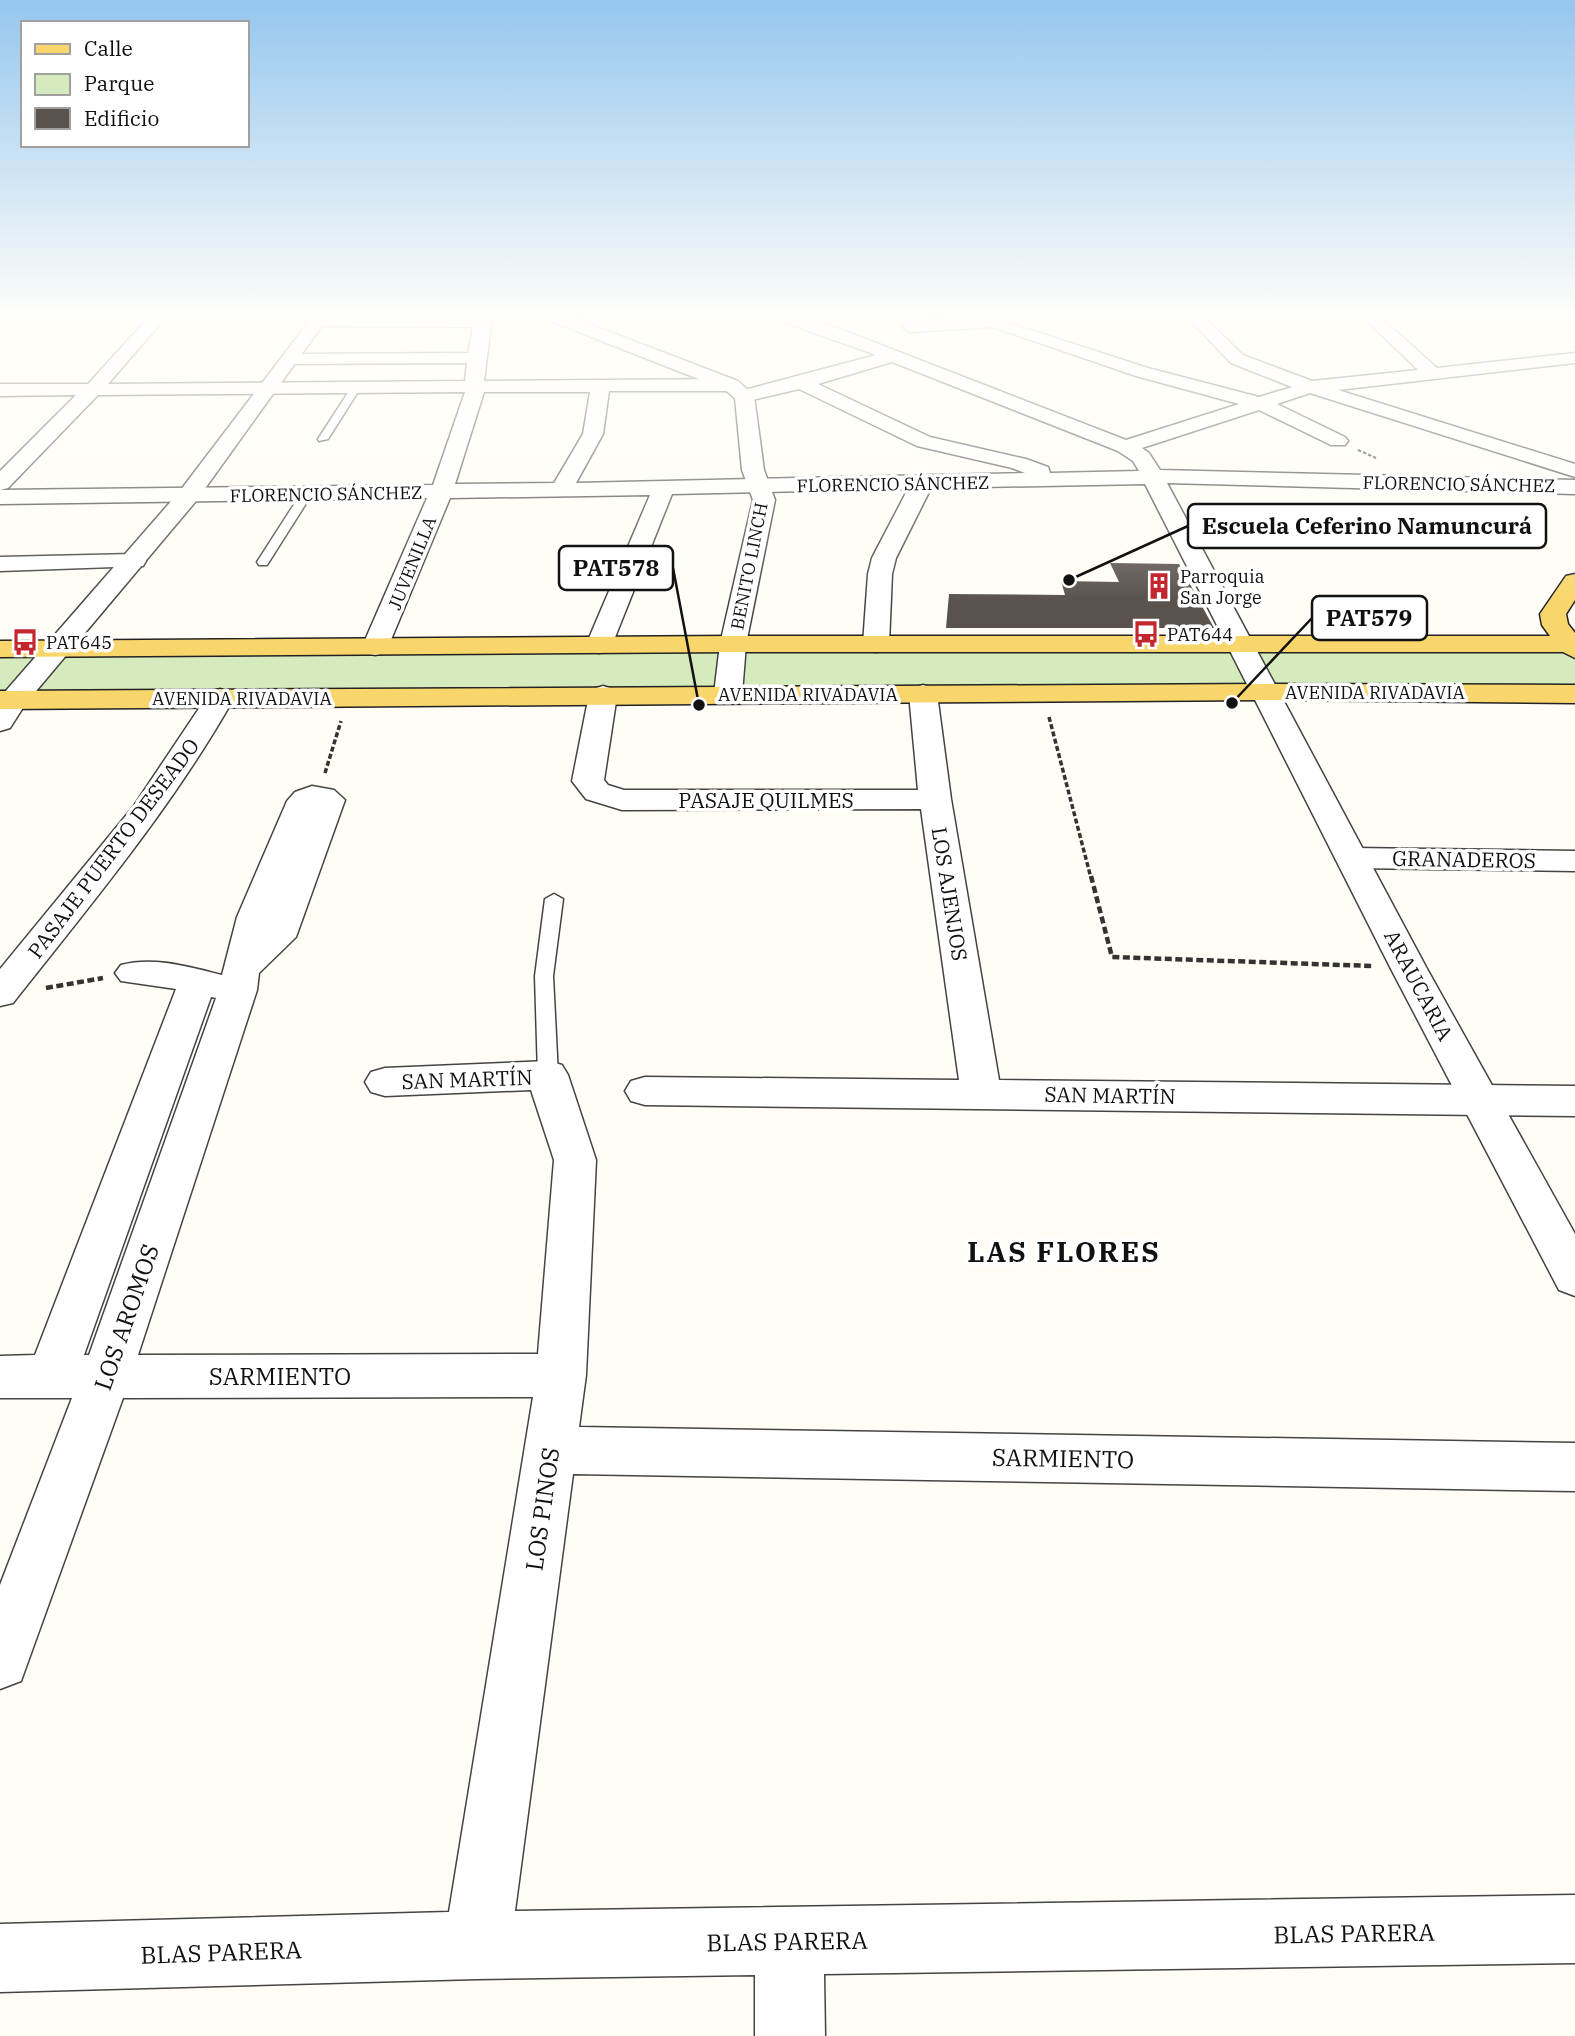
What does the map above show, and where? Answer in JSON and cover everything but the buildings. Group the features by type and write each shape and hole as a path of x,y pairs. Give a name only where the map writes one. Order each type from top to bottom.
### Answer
{"main road":[{"path":"1572,589 1553,614 1555,625 1572,647"},
{"path":"0,649 733,644 1572,647"},
{"name":"AVENIDA RIVADAVIA","path":"5,707 220,698 1265,692 1575,694"}],"street":[{"path":"0,483 71,411"},
{"path":"5,707 61,648 134,561 253,411"},
{"name":"JUVENILLA","path":"375,647 441,492 468,411"},
{"path":"561,490 593,434 596,411"},
{"name":"BENITO LINCH","path":"728,694 733,644 764,500 752,470 742,411"},
{"path":"865,411 924,442 959,447 1019,463 1057,481"},
{"path":"1033,411 1125,447 1240,411"},
{"path":"1277,411 1338,440"},
{"path":"1386,411 1575,471"},
{"name":"ARAUCARIA","path":"1125,447 1142,457 1155,477 1408,967 1575,1277"},
{"name":"FLORENCIO SÁNCHEZ","path":"0,497 922,484 1155,477 1575,487"},
{"path":"876,644 880,574 884,558 922,484"},
{"path":"599,645 664,488"},
{"path":"0,564 134,561"},
{"name":"LOS AJENJOS","path":"923,694 935,799 981,1093"},
{"name":"PASAJE QUILMES","path":"603,695 587,781 597,792 622,800 935,799"},
{"name":"PASAJE PUERTO DESEADO","path":"0,994 154,801 197,739 220,698"},
{"path":"52,1376 225,981 278,937 329,800 317,795"},
{"name":"GRANADEROS","path":"1352,858 1575,861"},
{"path":"134,973 225,981"},
{"name":"LOS AROMOS","path":"0,1660 106,1376 225,981"},
{"name":"SAN MARTÍN","path":"385,1082 548,1075"},
{"name":"LOS PINOS","path":"477,1945 561,1375 575,1160 571,1141 551,1095 548,1075"},
{"name":"SAN MARTÍN","path":"645,1091 1575,1101"},
{"name":"SARMIENTO","path":"0,1377 561,1375"},
{"name":"SARMIENTO","path":"551,1450 1575,1466"},
{"name":"BLAS PARERA","path":"0,1958 477,1945 1575,1929"},
{"path":"789,1941 790,2036"}],"lane":[{"path":"323,439 341,411"},
{"path":"263,562 306,494"},
{"path":"548,1075 544,976 554,899"}],"path":[{"path":"1043,693 1112,957 1408,967"},
{"path":"317,795 349,697"},
{"path":"40,989 134,973"}],"green space":[{"path":"1575,644 1575,694 0,700 0,649"}],"place":[{"name":"Escuela Ceferino Namuncurá","path":"1069,580"},
{"name":"Parroquia San Jorge","path":"1159,586"},
{"name":"PAT644","path":"1146,634"},
{"name":"PAT645","path":"25,642"},
{"name":"PAT579","path":"1232,703"},
{"name":"PAT578","path":"699,705"}],"district":[{"name":"LAS FLORES","path":"1064,1251"}]}
